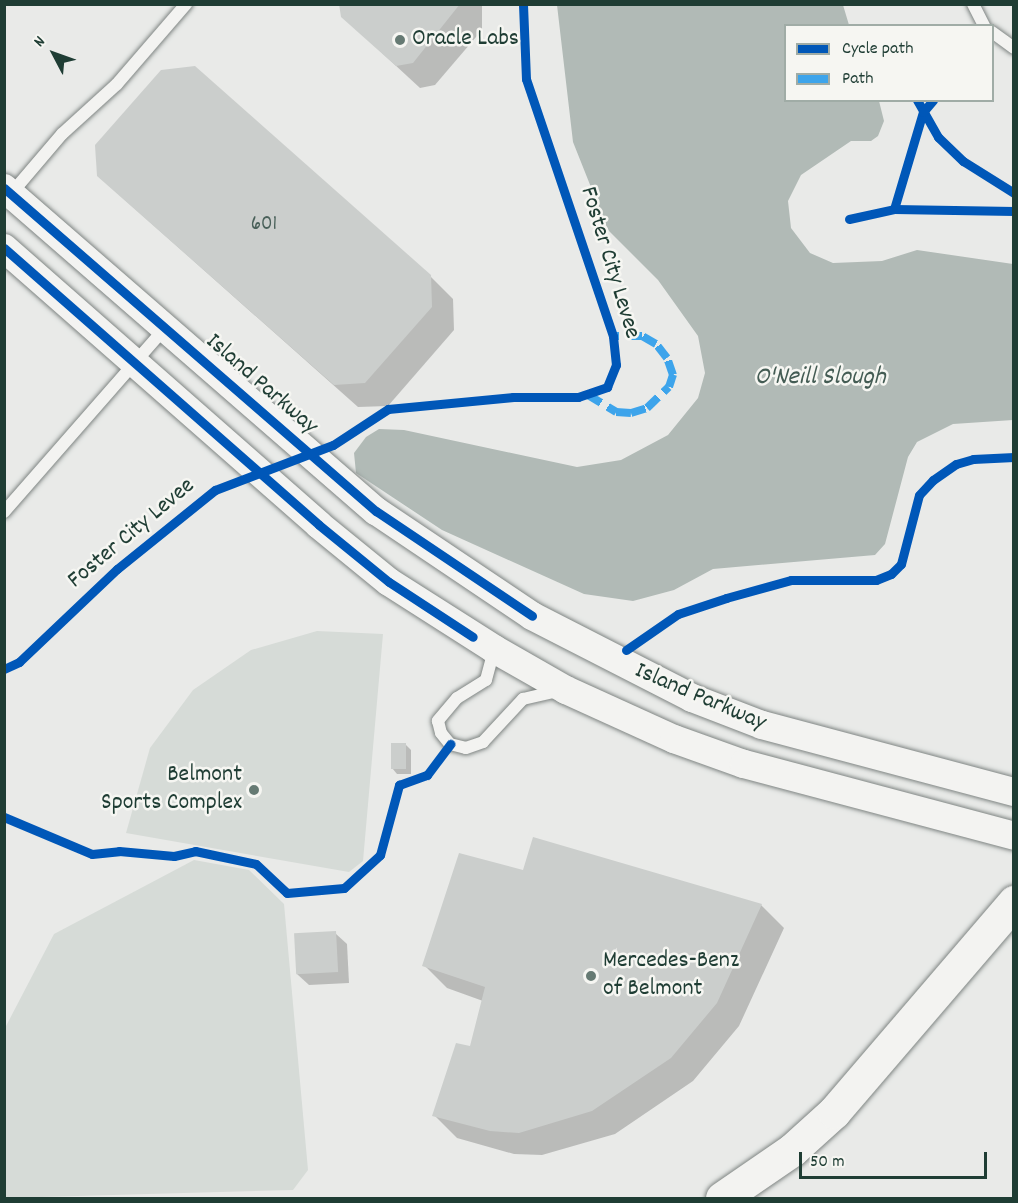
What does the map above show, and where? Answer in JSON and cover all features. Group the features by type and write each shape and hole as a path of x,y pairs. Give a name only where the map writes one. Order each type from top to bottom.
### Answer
{"highway":[{"path":"722,1198 792,1150 834,1112 1014,902"}],"street":[{"name":"Island Parkway","path":"7,195 376,511 532,616 692,698 762,725 1014,792"},
{"name":"Island Parkway","path":"4,248 389,582 484,643 566,690 674,740 744,764 1014,836"}],"lane":[{"path":"7,195 62,134 117,84 186,4"},
{"path":"973,4 983,24"},
{"path":"994,33 1014,48"},
{"path":"4,512 137,364 165,328"},
{"path":"484,643 486,680 457,698 438,721 441,733 450,744 466,748 483,742 523,699 566,690"}],"shaded area":[{"name":"Belmont Sports Complex","path":"317,631 383,634 363,861 349,872 126,833 150,748 193,690 251,650"},
{"path":"194,860 249,870 284,904 308,1170 293,1190 5,1198 5,1028 54,934"}],"water":[{"name":"O'Neill Slough","path":"557,5 843,5 849,24 784,24 784,102 879,102 884,121 878,136 871,141 851,141 801,175 788,201 791,228 810,253 833,263 882,261 917,250 1013,264 1013,420 953,424 917,442 908,457 885,544 875,555 713,569 674,590 633,601 584,594 442,530 356,473 354,453 366,437 379,429 404,430 577,467 621,460 668,435 698,398 705,373 698,336 658,280 608,230 573,142"}],"building":[{"name":"Oracle Labs","path":"339,4 460,4 413,63 396,66 341,17"},
{"path":"195,66 431,275 432,307 365,383 334,385 97,176 95,145 161,70"},
{"path":"391,743 406,743 406,769 391,769"},
{"name":"Mercedes-Benz of Belmont","path":"533,837 762,904 717,1003 671,1058 592,1111 519,1133 490,1131 432,1116 456,1043 470,1046 485,987 422,966 459,853 523,870"},
{"path":"336,931 338,972 296,974 294,933"}],"marked path":[{"path":"588,395 616,412 631,413 647,408 669,387 673,375 667,358 656,344 642,336 613,336"}],"cycle path":[{"name":"Foster City Levee","path":"4,669 19,662 117,569 215,490 333,445 388,409 513,397 578,397 607,387 616,365 613,336 526,79 523,4"},
{"path":"918,102 938,137 963,161 1014,193"},
{"path":"849,219 894,209 923,112 931,102"},
{"path":"4,188 376,511 532,616"},
{"path":"894,209 1014,211"},
{"path":"4,248 319,525 389,582 473,637"},
{"path":"626,650 678,614 726,598 791,580 876,580 891,574 901,564 919,495 933,480 956,464 973,459 1014,457"},
{"path":"4,817 92,854 119,851 174,856 195,851 256,864 287,893 344,888 380,855 399,785 427,775 450,744"}],"place":[{"name":"Oracle Labs","path":"400,40"},
{"name":"Belmont Sports Complex","path":"254,790"},
{"name":"Mercedes-Benz of Belmont","path":"591,976"}]}
